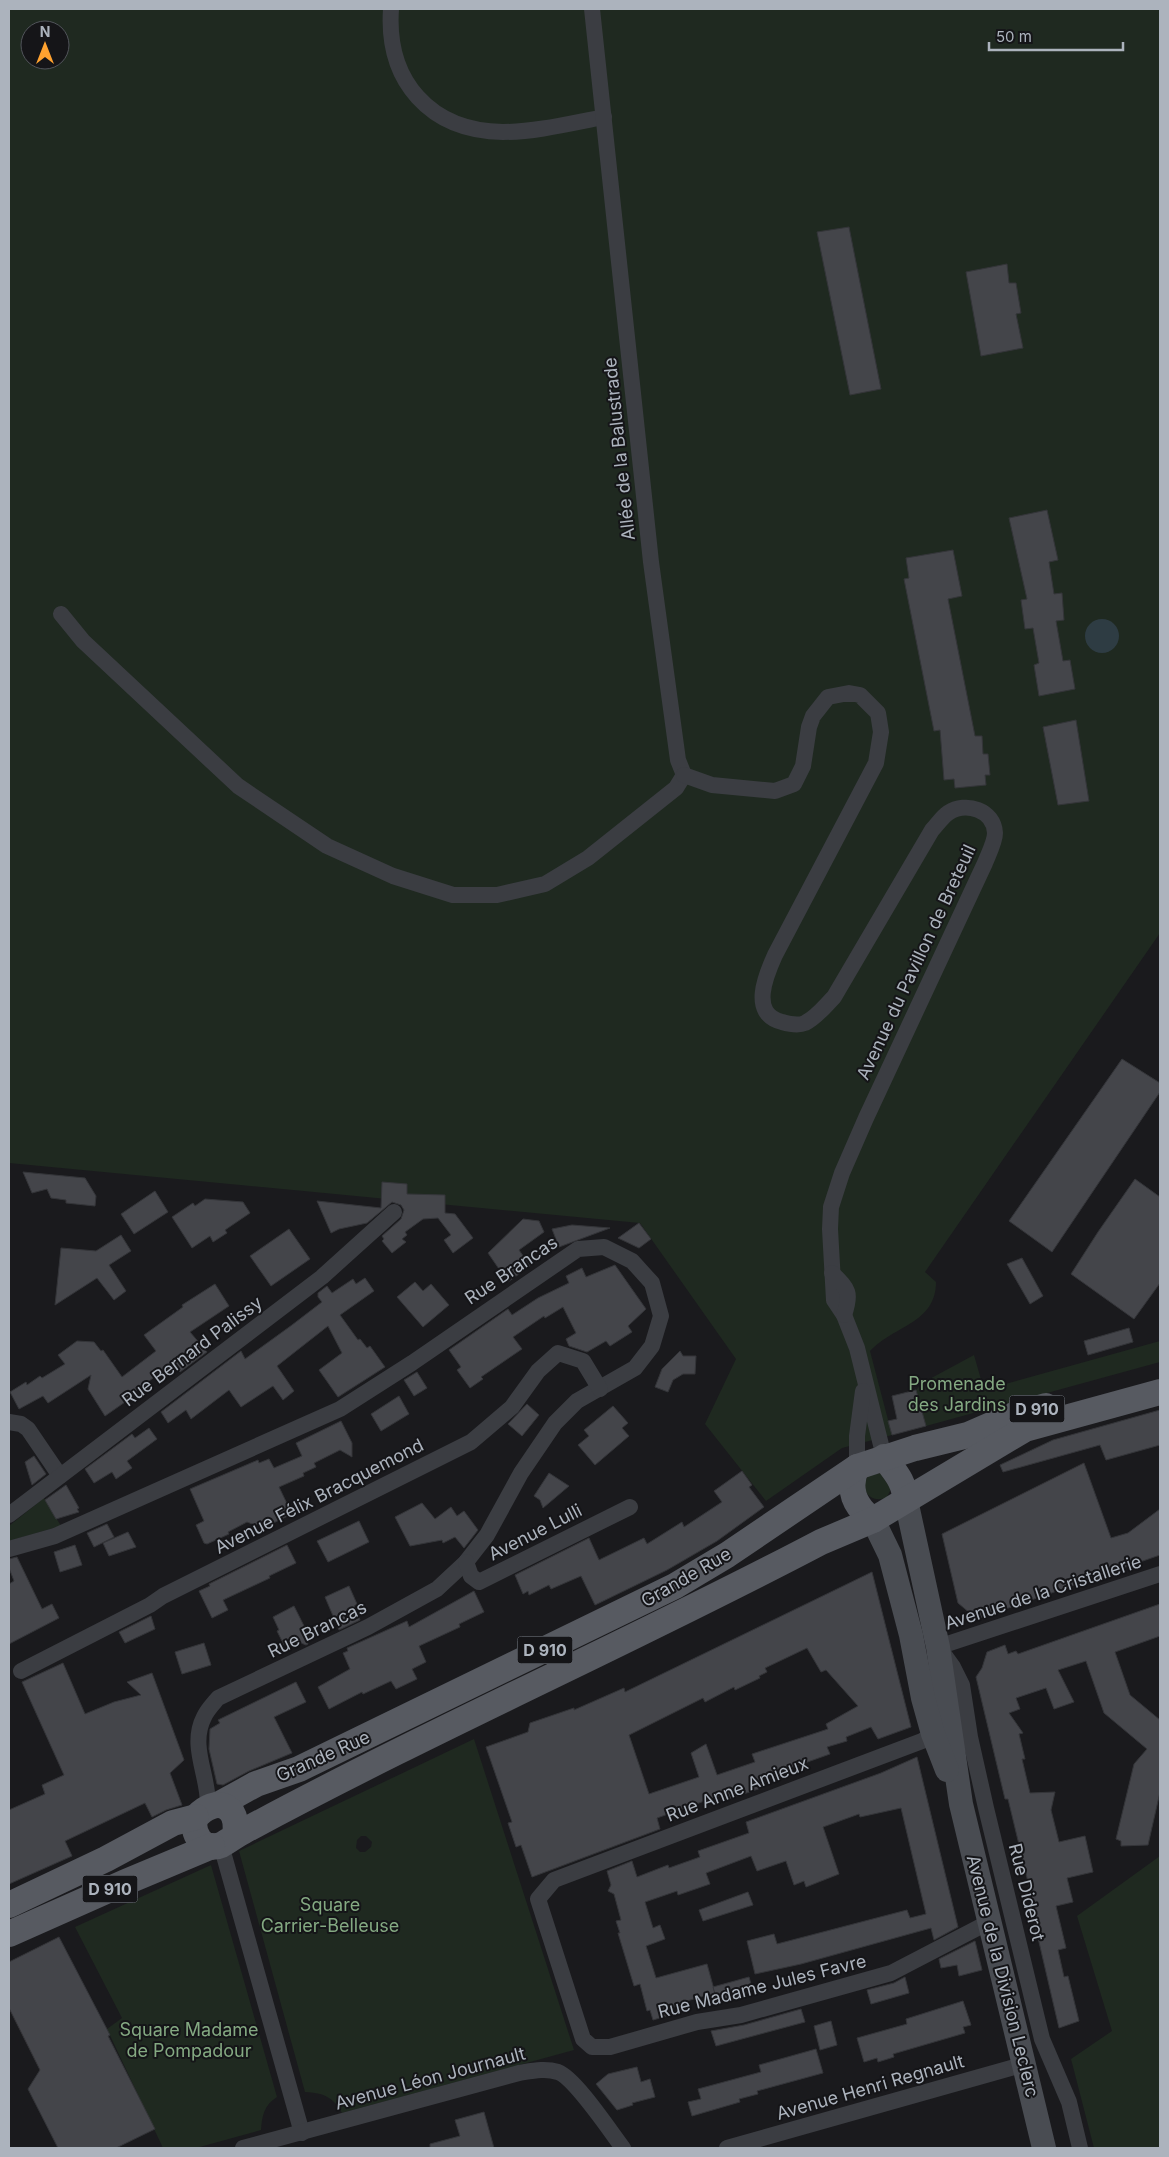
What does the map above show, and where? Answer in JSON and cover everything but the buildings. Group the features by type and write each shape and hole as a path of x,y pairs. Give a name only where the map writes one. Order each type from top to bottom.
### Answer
{"main road":[{"name":"Grande Rue","path":"9,1904 106,1859 173,1823 207,1809 256,1784 299,1769 675,1586 727,1555 857,1468 884,1457 968,1435 1014,1415 1160,1375"},
{"name":"Grande Rue","path":"9,1934 126,1882 223,1842 320,1790 821,1542 873,1520 1026,1429 1160,1392"},
{"path":"884,1457 900,1477 906,1500"},
{"path":"857,1468 852,1481 853,1498 864,1513 873,1520"},
{"name":"Avenue de la Division Leclerc","path":"906,1500 938,1647 961,1804 991,1921 1044,2148"},
{"name":"Avenue de la Division Leclerc","path":"873,1520 890,1555 911,1635 918,1680 933,1734 961,1804"},
{"path":"911,1635 938,1647"},
{"path":"207,1809 232,1811 236,1819 223,1842 198,1839 195,1833 207,1809"}],"street":[{"path":"391,9 390,24 396,61 407,84 420,102 459,126 484,131 505,132 604,117"},
{"name":"Allée de la Balustrade","path":"592,9 651,562 678,760 684,775"},
{"path":"61,614 83,641 238,786 327,846 393,876 454,895 497,895 545,884 595,852 676,788 684,775"},
{"name":"Avenue du Pavillon de Breteuil","path":"684,775 712,785 775,790 794,784 803,766 809,728 814,716 828,698 849,693 860,695 878,713 881,732 876,763 775,955 764,980 762,992 764,1008 776,1021 789,1024 802,1024 815,1017 834,997 932,830 948,813 960,808 971,807 986,812 992,822 995,834 985,863 866,1118 836,1191 831,1207 832,1273"},
{"name":"Rue Bernard Palissy","path":"9,1516 322,1277 394,1212"},
{"name":"Rue Brancas","path":"9,1548 55,1536 340,1409 578,1249 604,1248 632,1261 652,1284 661,1316 652,1346 636,1368 577,1401 555,1423 521,1473 487,1535 466,1562 437,1589 368,1627 218,1698 204,1716 198,1734 200,1759 208,1792 207,1809"},
{"path":"832,1273 834,1300 847,1301"},
{"path":"832,1273 847,1301 864,1381 884,1457"},
{"name":"Avenue Félix Bracquemond","path":"22,1671 150,1605 163,1596 471,1442 512,1407 538,1372 558,1353 584,1361 600,1389"},
{"path":"857,1468 857,1436 864,1381"},
{"path":"9,1422 21,1424 28,1429 60,1476"},
{"name":"Avenue Lulli","path":"466,1562 471,1576 479,1582 630,1507"},
{"name":"Avenue de la Cristallerie","path":"938,1647 1160,1574"},
{"path":"918,1680 938,1647"},
{"name":"Rue Diderot","path":"938,1647 953,1667 962,1685 974,1755 1042,2039 1069,2102 1080,2148"},
{"name":"Rue Anne Amieux","path":"592,2047 584,2040 538,1899 554,1880 922,1741 933,1734"},
{"path":"223,1842 302,2133"},
{"name":"Rue Madame Jules Favre","path":"592,2047 610,2047 696,2022 741,2015 891,1973 991,1921"},
{"name":"Avenue Henri Regnault","path":"727,2148 1025,2064"},
{"name":"Avenue Léon Journault","path":"243,2148 519,2073 544,2070 559,2072 574,2083 623,2148"}],"green space":[{"path":"9,9 1160,9 1160,933 925,1272 936,1282 934,1296 929,1306 922,1315 880,1342 870,1351 892,1435 842,1448 766,1501 705,1424 736,1359 640,1223 9,1163"},
{"name":"Promenade des Jardins","path":"1160,1341 1160,1362 926,1426 916,1390 924,1382 974,1355 984,1390"},
{"path":"880,1473 891,1489 887,1497 876,1499 868,1495 865,1481 868,1476"},
{"path":"44,1498 61,1526 9,1541 9,1526"},
{"name":"Square Carrier-Belleuse","path":"474,1739 574,2050 342,2113 335,2103 327,2097 318,2093 305,2092 239,1851","holes":["361,1836 366,1836 372,1842 371,1847 365,1852 360,1852 356,1848 357,1840"]},
{"path":"1160,1856 1160,2148 1094,2148 1071,2059 1112,2031 1077,1916"},
{"name":"Square Madame de Pompadour","path":"211,1865 277,2097 264,2111 261,2130 196,2148 163,2148 107,2029 122,2018 75,1927"}],"shaded area":[{"path":"1102,619 1114,624 1119,636 1114,648 1102,653 1090,648 1085,636 1090,624"}]}
